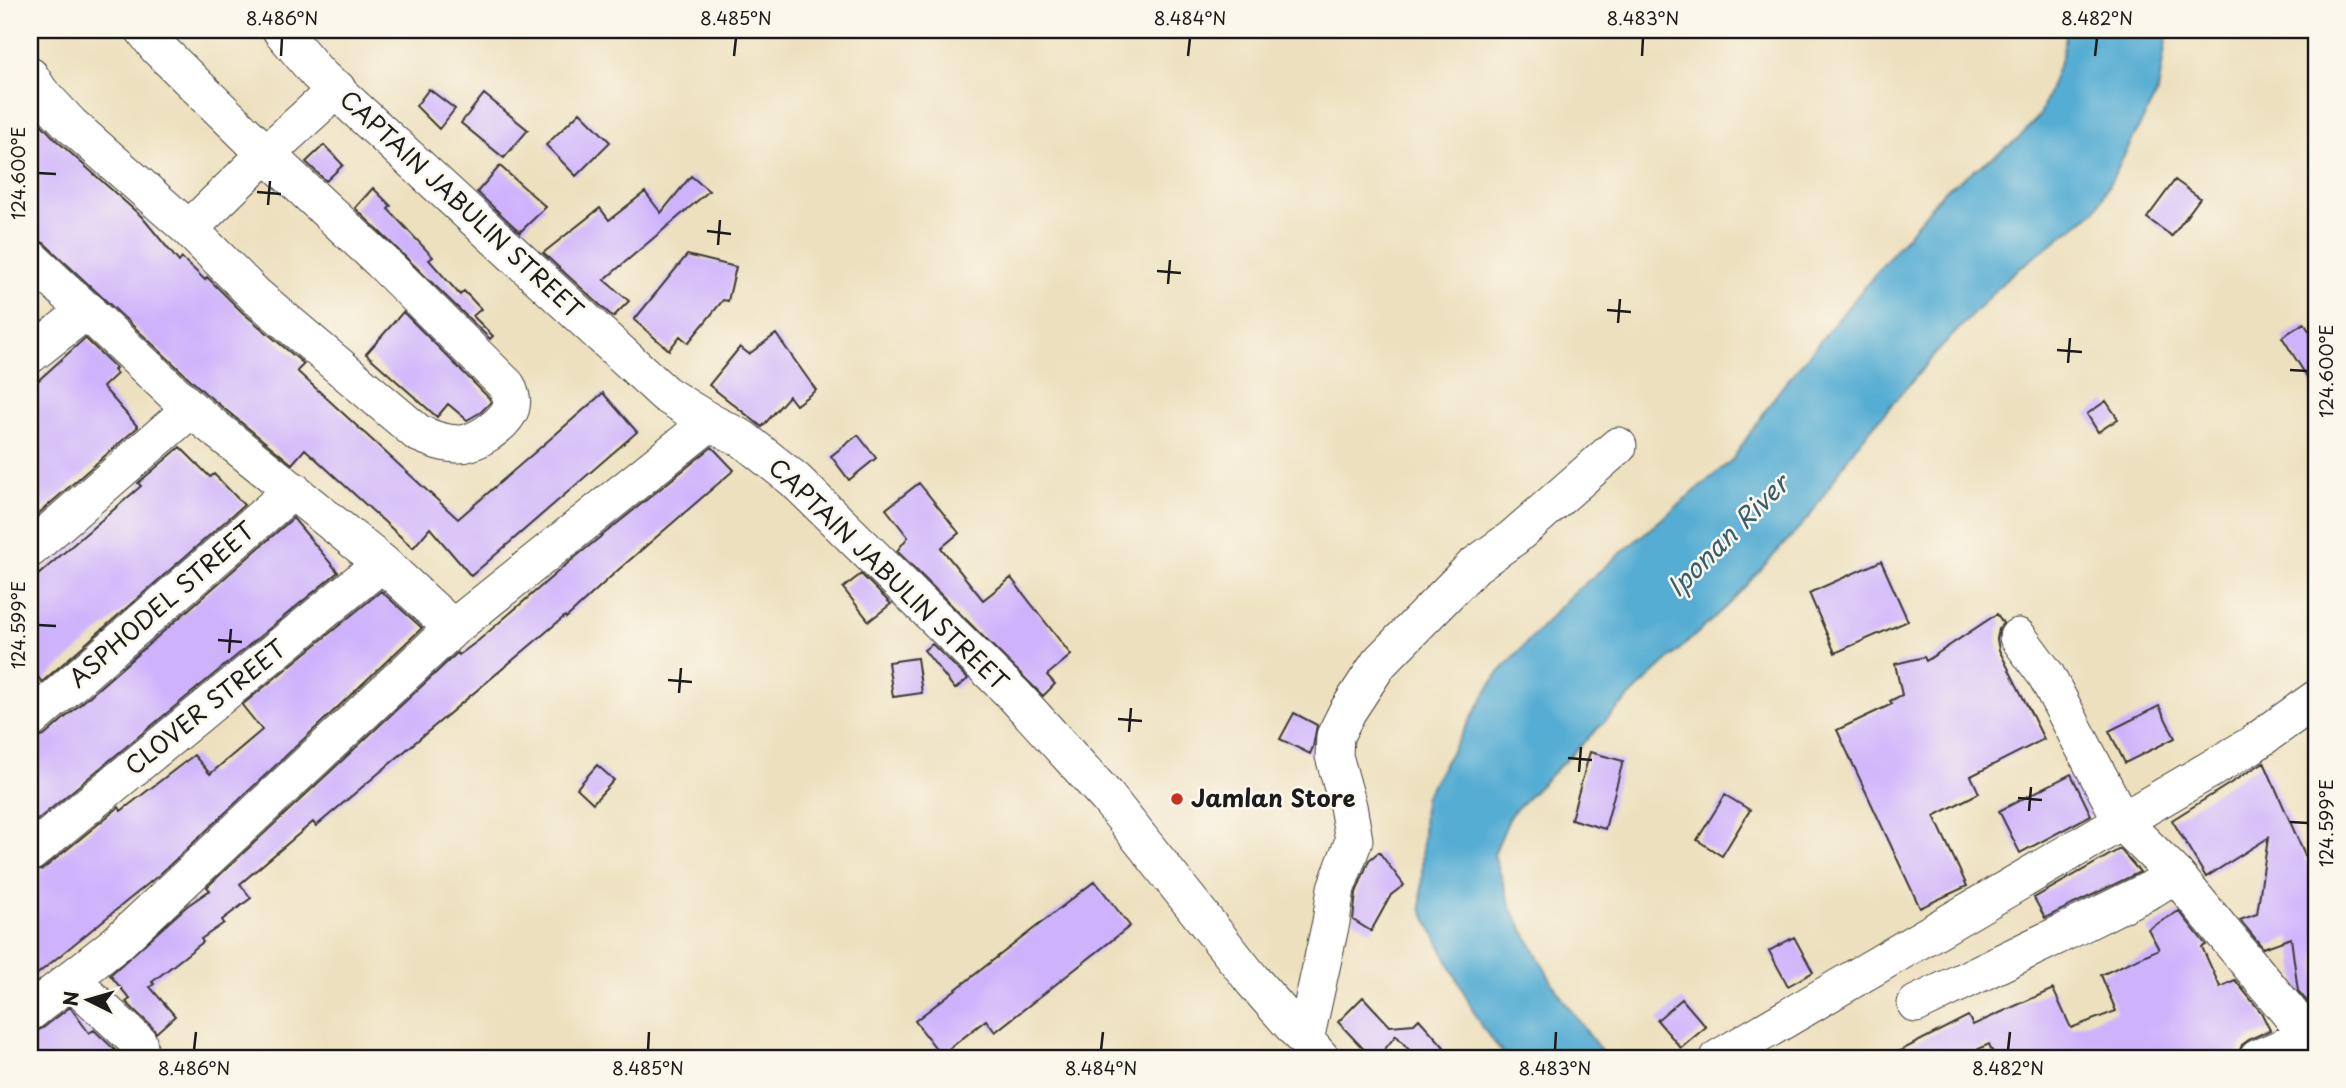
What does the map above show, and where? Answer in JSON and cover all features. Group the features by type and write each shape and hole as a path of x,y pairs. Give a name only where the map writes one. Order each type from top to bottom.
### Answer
{"street":[{"path":"30,76 40,92 70,124 189,229 256,296 418,433 442,443 463,444 490,432 509,412 512,398 507,386 381,261 265,154 156,47 144,30"},
{"name":"CAPTAIN JABULIN STREET","path":"281,30 318,74 665,394 743,439 795,480 1014,695 1107,797 1253,981 1313,1049"},
{"path":"189,229 265,154 337,89"},
{"path":"30,258 191,409 382,563 453,628"},
{"path":"30,355 87,310"},
{"path":"30,549 191,409"},
{"path":"30,1012 117,943 453,628 710,422"},
{"path":"1313,1049 1336,888 1353,840 1348,806 1334,756 1335,736 1379,663 1474,566 1513,538 1618,446"},
{"name":"ASPHODEL STREET","path":"30,720 293,490"},
{"name":"CLOVER STREET","path":"30,853 382,563"},
{"path":"2018,638 2046,676 2123,823 2175,874 2313,1040 2258,1058"},
{"path":"1719,1058 2123,823 2250,746 2316,699"},
{"path":"1916,1004 2152,889 2175,874"},
{"path":"71,980 138,1042 141,1058"}],"water":[{"name":"Iponan River","path":"2067,30 2168,30 2158,91 2095,211 2008,277 1938,351 1855,447 1810,516 1729,604 1652,675 1511,814 1494,854 1511,908 1557,991 1606,1058 1507,1058 1481,1026 1421,908 1424,798 1496,676 1570,596 1732,460 1778,392 1943,192 2018,139 2040,115 2062,56"}],"building":[{"path":"429,89 455,109 439,129 416,106"},
{"path":"484,94 528,130 504,158 461,123"},
{"path":"30,112 56,140 142,217 179,262 182,258 205,280 207,277 242,312 304,364 297,371 458,519 603,393 637,432 471,576 430,528 413,548 305,449 292,464 205,393 44,243 33,238 30,234"},
{"path":"580,112 610,142 576,176 546,145"},
{"path":"324,145 343,165 326,181 306,162"},
{"path":"500,166 546,207 520,232 477,192"},
{"path":"691,176 709,191 604,280 629,301 613,317 543,253 600,208 609,220 645,192 661,213"},
{"path":"2175,180 2200,198 2172,236 2147,218"},
{"path":"373,188 391,206 388,209 433,257 429,260 460,295 464,291 481,309 473,316 493,336 490,339 355,208"},
{"path":"687,255 736,267 728,301 723,300 688,343 680,336 669,350 634,320"},
{"path":"403,312 489,398 491,402 481,412 467,420 448,404 437,417 366,354"},
{"path":"2304,323 2316,342 2316,391 2282,337"},
{"path":"776,334 816,390 796,405 789,396 762,427 709,385 740,347 749,354"},
{"path":"85,338 116,368 114,370 117,374 103,387 138,427 30,521 30,388"},
{"path":"2106,401 2118,419 2098,432 2087,414"},
{"path":"858,435 876,458 849,480 831,456"},
{"path":"180,447 210,477 214,474 244,505 42,682 30,667 30,582 141,486 138,483"},
{"path":"712,447 734,470 566,618 565,616 316,826 313,822 240,884 251,898 222,920 224,923 201,939 203,942 152,982 154,984 150,987 175,1016 156,1033 126,1002 130,999 110,975 187,906 210,890 207,887 457,653 459,655 479,640 568,563"},
{"path":"919,483 959,533 941,548 983,600 1011,578 1071,655 1047,675 1055,684 1043,696 897,551 908,537 886,509"},
{"path":"293,518 338,572 30,826 30,740 44,736"},
{"path":"1881,561 1908,621 1835,653 1809,593"},
{"path":"861,574 891,604 869,621 843,588"},
{"path":"381,591 422,628 159,875 30,980 30,873 43,869 119,807 121,811 194,755 210,774 262,730 242,705"},
{"path":"1997,614 2003,623 1997,639 1999,650 2044,739 1971,776 1979,793 1934,816 1967,886 1920,908 1837,730 1892,704 1890,701 1902,695 1895,664 1924,657 1926,661"},
{"path":"932,644 968,679 955,689 924,650"},
{"path":"917,658 922,693 893,697 888,662"},
{"path":"2159,706 2175,738 2125,763 2109,731"},
{"path":"1294,713 1317,725 1310,754 1280,739"},
{"path":"1590,752 1623,761 1605,829 1571,819"},
{"path":"2264,762 2316,881 2316,1012 2298,991 2291,938 2263,948 2240,920 2257,914 2268,838 2206,877 2172,820"},
{"path":"597,765 614,780 593,803 577,788"},
{"path":"2071,774 2091,815 2020,853 1999,811"},
{"path":"1725,795 1750,810 1722,856 1697,840"},
{"path":"2120,849 2140,872 2045,918 2034,898"},
{"path":"1379,852 1404,885 1391,895 1371,931 1353,920 1356,893 1369,860"},
{"path":"1095,881 1130,926 995,1032 986,1020 941,1055 915,1021"},
{"path":"2179,911 2206,945 2202,947 2220,987 2235,980 2261,1012 2270,1030 2242,1045 2237,1058 1995,1058 1989,1044 1960,1058 1886,1058 1968,1016 1973,1025 2053,989 2071,1028 2116,1011 2101,975 2159,949 2148,929"},
{"path":"1794,937 1813,972 1788,986 1769,951"},
{"path":"1363,997 1390,1026 1414,1024 1419,1019 1444,1047 1432,1058 1416,1058 1396,1035 1378,1058 1372,1058 1338,1022"},
{"path":"1682,999 1706,1027 1681,1048 1657,1020"},
{"path":"70,1007 89,1033 94,1030 115,1050 107,1058 30,1058 30,1034 43,1028"}],"place":[{"name":"Jamlan Store","path":"1177,799"}]}
